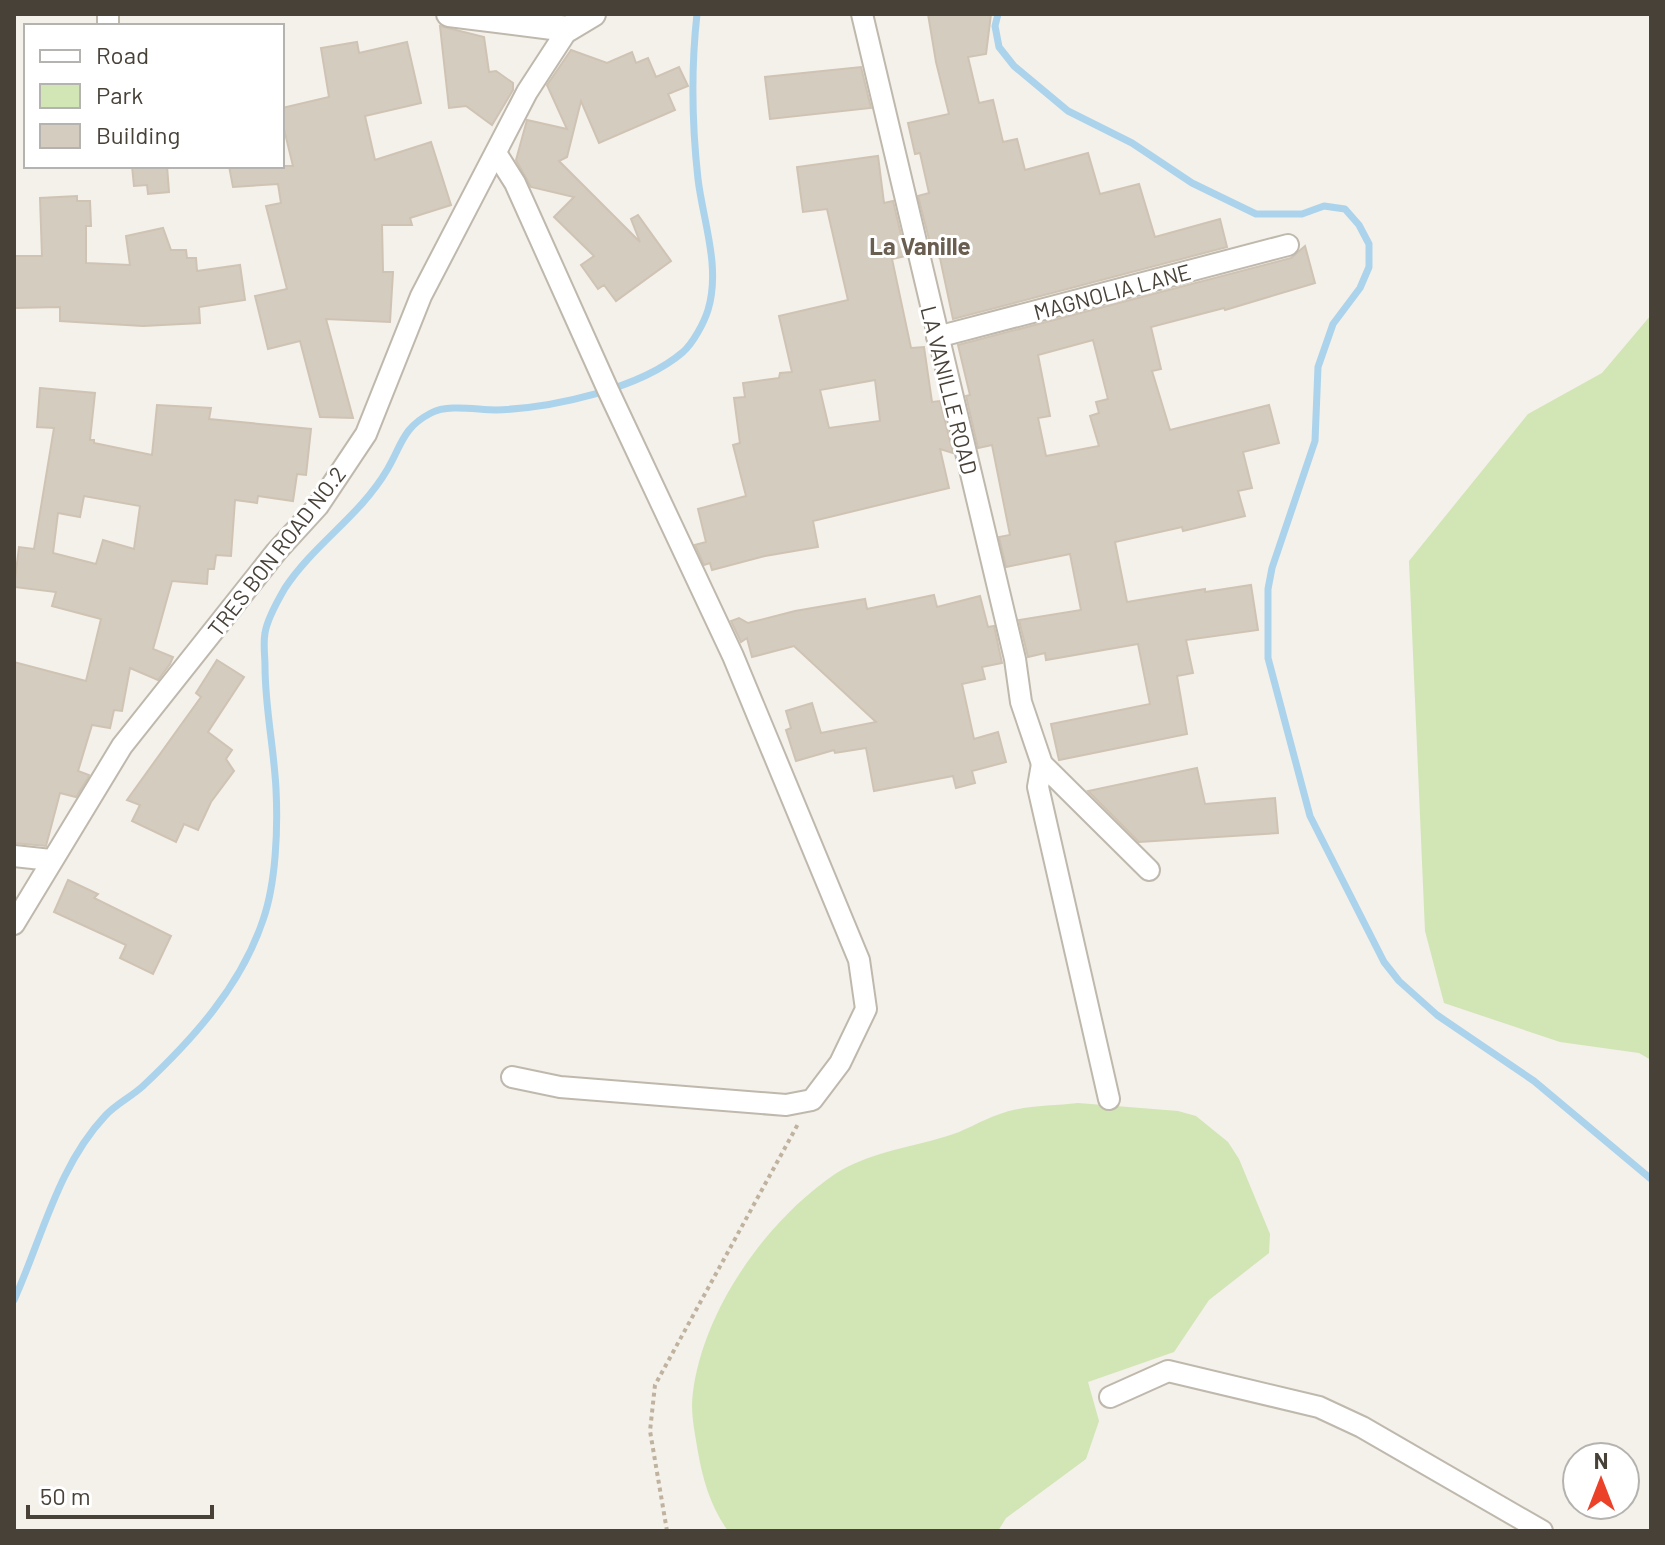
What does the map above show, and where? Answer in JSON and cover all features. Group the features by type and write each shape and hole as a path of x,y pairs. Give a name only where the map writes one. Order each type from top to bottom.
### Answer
{"street":[{"path":"449,14 568,29 593,14"},
{"name":"LA VANILLE ROAD","path":"862,14 1015,659 1021,702 1042,764 1149,870"},
{"name":"TRES BON ROAD NO.2","path":"14,924 137,725 276,552 318,506 366,434 421,296 527,92 568,29"},
{"path":"496,153 515,183 733,656 859,960 866,1009 840,1063 812,1100 786,1105 560,1087 512,1077"},
{"name":"MAGNOLIA LANE","path":"937,337 1288,245"},
{"name":"LA VANILLE ROAD","path":"1042,764 1038,787 1109,1099"},
{"path":"14,856 51,860"},
{"path":"1110,1397 1168,1371 1319,1407 1362,1427 1542,1531"}],"path":[{"path":"667,1531 650,1431 655,1385 812,1100"}],"green space":[{"path":"1651,315 1651,1060 1639,1053 1560,1042 1444,1003 1425,931 1409,561 1528,414 1602,373"},
{"path":"1078,1103 1178,1111 1196,1116 1228,1142 1239,1159 1270,1234 1269,1253 1209,1300 1174,1352 1088,1382 1099,1421 1086,1459 1006,1518 998,1531 728,1531 712,1503 702,1473 693,1422 693,1392 699,1361 710,1330 742,1270 763,1242 810,1193 835,1174 861,1161 951,1135 1009,1111"}],"building":[{"path":"928,14 991,14 986,54 968,57 979,103 993,100 1003,142 1017,139 1025,170 1088,153 1100,194 1139,184 1155,237 1220,219 1227,247 953,319 940,258 934,242 930,243 918,196 929,193 920,153 915,154 908,123 949,114"},
{"path":"440,26 484,37 489,72 496,71 513,83 513,90 492,125 466,106 449,108"},
{"path":"357,42 359,53 407,42 421,103 365,116 375,160 431,142 451,205 410,218 412,225 382,225 383,272 393,272 390,322 326,319 353,418 320,417 300,341 268,349 255,296 287,289 266,206 281,203 278,184 233,187 229,168 293,166 284,129 284,108 329,97 321,48"},
{"path":"571,50 607,63 632,52 636,63 648,58 656,77 679,67 688,86 668,94 675,110 599,143 581,101 567,157 559,161 640,242 631,219 638,215 671,261 616,301 604,285 598,289 581,265 594,256 554,217 574,197 531,187 516,160 527,120 567,129 547,85"},
{"path":"861,67 871,108 770,119 765,77"},
{"path":"878,156 884,203 893,201 906,256 892,259 911,348 924,347 932,402 940,401 953,453 940,449 949,488 813,521 818,547 765,556 712,570 710,563 704,565 695,545 706,542 698,509 746,496 733,445 740,443 734,398 745,397 743,383 779,378 780,373 792,372 779,316 848,300 827,209 803,212 797,167","holes":["875,380 880,421 829,428 820,390"]},
{"path":"132,168 167,168 169,192 148,194 147,185 134,186"},
{"path":"77,196 77,201 90,201 91,226 86,226 86,263 130,265 126,236 163,228 171,250 186,250 187,258 196,258 197,271 240,265 245,300 199,307 200,323 143,326 60,321 60,307 14,308 14,256 42,256 40,198"},
{"path":"1305,246 1315,283 1225,310 1151,327 1161,369 1152,371 1170,430 1269,405 1279,443 1243,452 1252,488 1238,491 1245,516 1183,531 1182,527 1115,542 1127,602 1251,585 1258,630 1186,640 1193,673 1177,676 1187,734 1059,760 1051,724 1150,704 1138,644 1046,660 1045,653 1028,657 1019,620 1081,610 1070,554 1006,567 999,537 1010,535 992,445 978,448 958,345 1291,258","holes":["1093,340 1108,399 1096,402 1099,413 1090,416 1099,446 1046,456 1038,418 1050,416 1038,355"]},
{"path":"40,388 95,393 90,440 152,455 157,405 211,408 209,419 311,429 306,475 297,474 293,501 258,496 257,503 235,500 231,556 216,555 214,569 208,569 207,584 172,581 153,649 173,657 170,664 158,680 130,668 122,711 114,710 110,728 92,725 78,771 89,775 88,778 76,797 60,793 46,846 14,843 14,662 86,681 101,619 52,606 56,592 14,587 19,547 34,549 54,428 37,427","holes":["84,496 140,506 134,549 103,540 96,564 53,553 58,513 80,517"]},
{"path":"934,595 937,607 980,596 988,627 994,626 1002,663 982,667 985,679 962,684 974,739 998,732 1006,762 972,771 975,783 956,788 953,776 874,791 866,748 835,753 834,750 796,761 786,730 791,728 786,711 812,703 821,733 876,722 794,646 752,657 747,638 741,642 731,621 739,618 748,623 865,599 867,609"},
{"path":"217,660 244,677 208,732 232,750 226,759 234,771 211,802 198,830 184,824 176,842 132,821 140,805 127,800 201,697 196,693"},
{"path":"1197,768 1205,804 1275,798 1278,833 1139,842 1088,791"},
{"path":"68,880 98,894 94,898 171,936 153,974 120,958 126,945 54,912"}],"waterway":[{"path":"14,1300 52,1204 89,1136 109,1112 162,1068 197,1030 229,989 254,944 263,920 273,873 277,821 264,637 270,616 285,588 309,557 364,502 387,470 404,438 421,419 446,409 496,410 568,401 620,386 665,365 683,352 701,327 712,294 713,277 694,138 693,76 697,14"},
{"path":"998,14 995,26 999,47 1014,66 1068,111 1132,143 1192,183 1256,214 1302,214 1324,206 1345,209 1359,225 1369,244 1369,267 1360,288 1333,324 1318,367 1315,441 1272,568 1268,589 1268,658 1310,816 1384,962 1399,981 1437,1015 1534,1081 1651,1179"}],"district":[{"name":"La Vanille","path":"920,245"}]}
